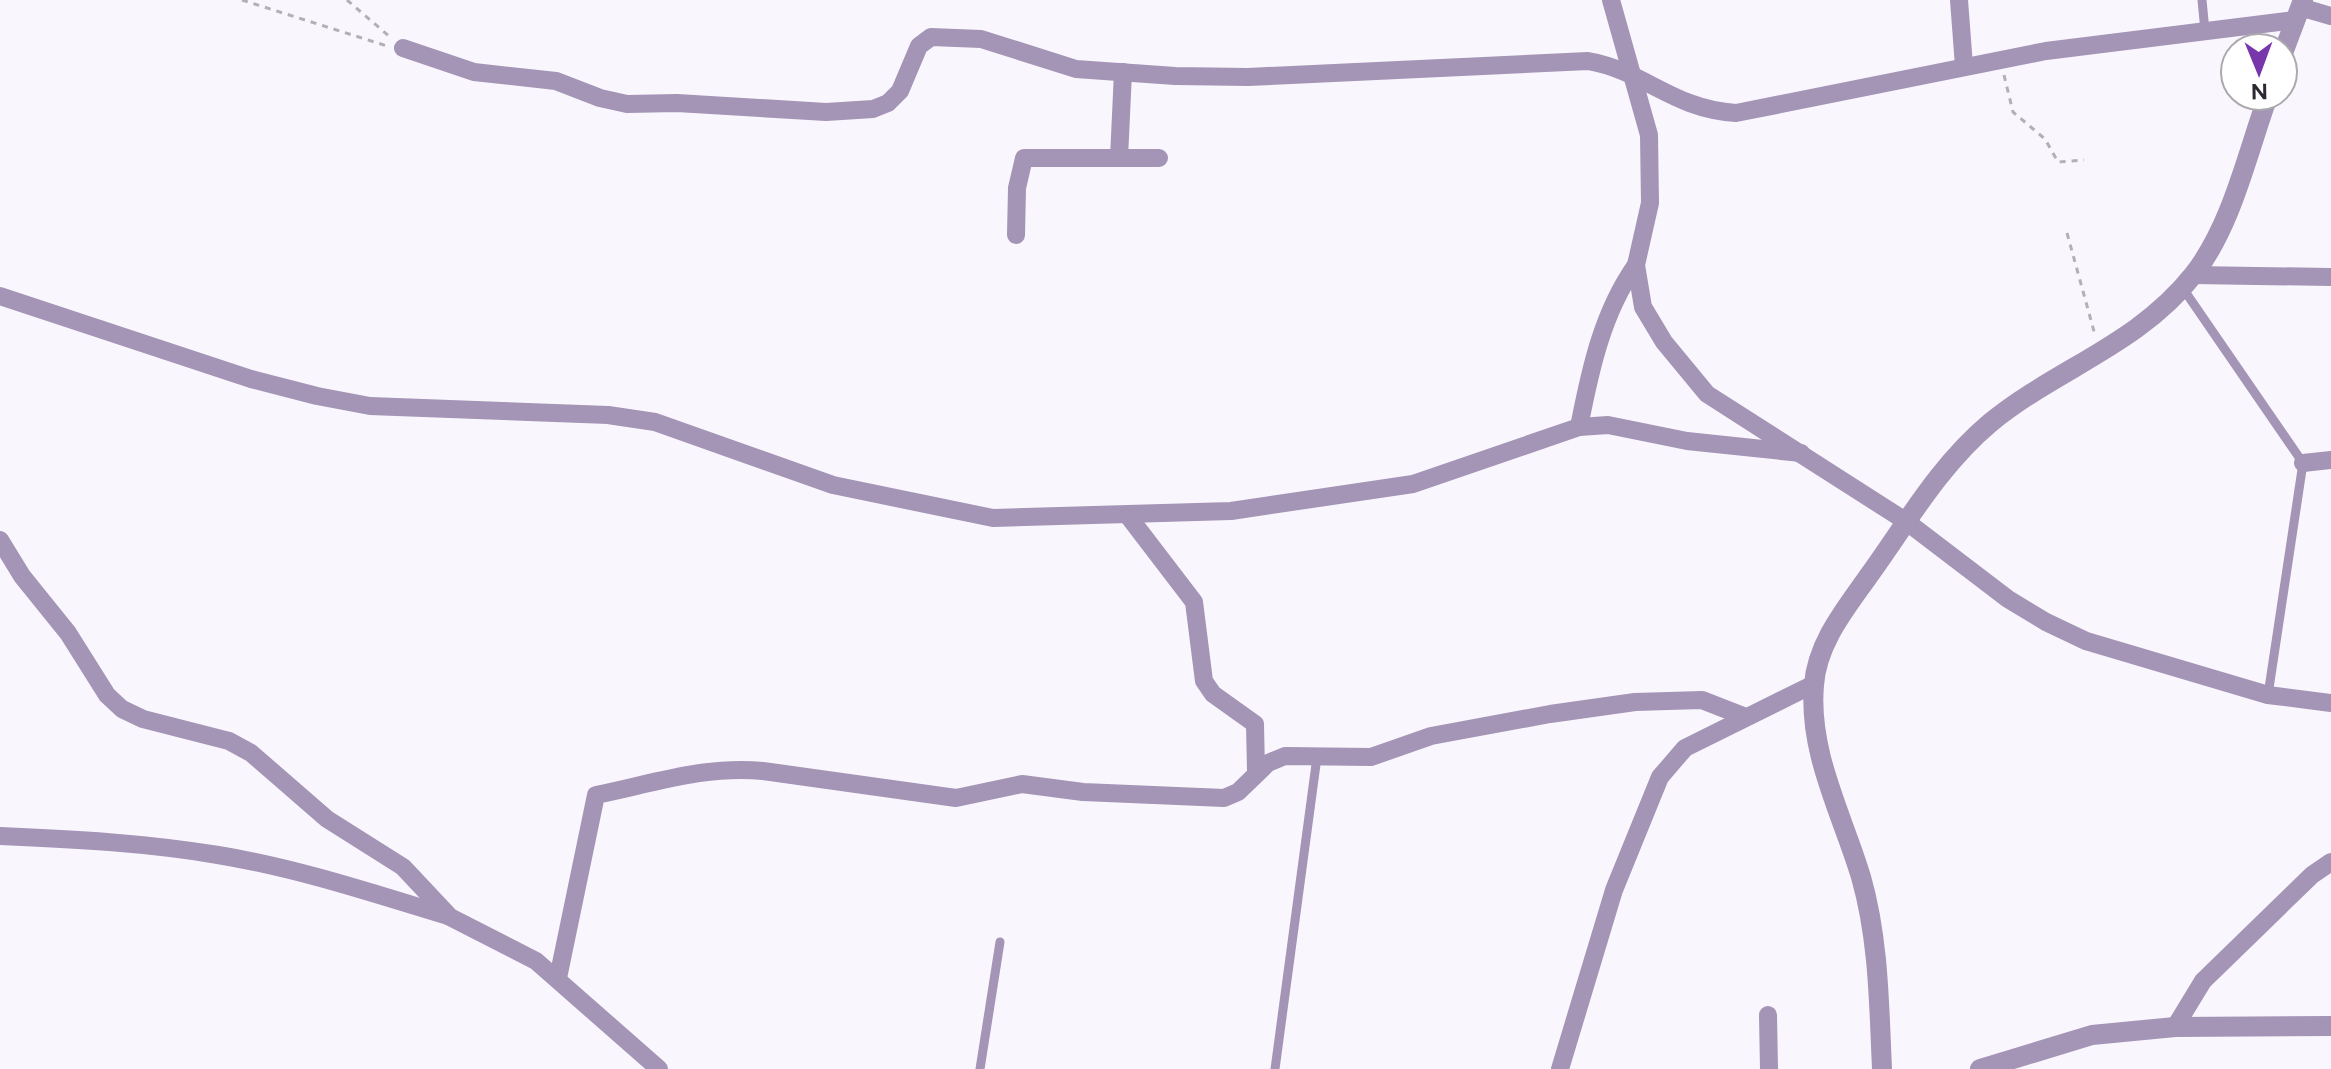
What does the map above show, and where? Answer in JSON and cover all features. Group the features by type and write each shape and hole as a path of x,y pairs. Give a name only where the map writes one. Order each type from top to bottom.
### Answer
{"street":[{"path":"1611,0 1649,135 1650,203 1636,265 1643,307 1684,369 1707,394 1736,416 1801,453 1907,522 2008,599 2086,641 2268,695 2331,703"},
{"path":"1959,0 1964,66"},
{"path":"403,48 474,72 556,81 600,98 627,104 677,103 826,112 873,109 888,103 900,91 919,46 931,37 981,39 1076,69 1248,77 1588,61 1607,64 1677,101 1707,112 1736,113 2000,59 2205,31 2299,9 2331,16"},
{"path":"2291,32 2299,9"},
{"path":"1119,158 1123,72"},
{"path":"1882,1069 1871,926 1861,878 1815,731 1814,684 1821,651 1839,618 1935,478 1993,421 2100,354 2163,307 2187,281 2208,254 2262,112"},
{"path":"1016,235 1017,188 1024,158 1159,158"},
{"path":"1579,427 1592,362 1619,288 1636,265"},
{"path":"2187,281 2331,277"},
{"path":"0,296 251,379 317,396 370,406 608,415 655,422 819,481 923,506 993,518 1129,517 1231,511 1413,484 1579,427 1608,425 1687,441 1801,453"},
{"path":"2303,463 2331,460"},
{"path":"1129,517 1194,602 1204,681 1213,694 1255,724 1256,771"},
{"path":"0,540 22,576 68,633 107,695 122,709 143,719 229,741 251,753 327,819 403,867 450,917"},
{"path":"1560,1069 1614,890 1660,777 1685,748 1743,716 1814,684"},
{"path":"558,978 596,795 733,768 956,798 1022,784 1083,792 1224,798 1238,792 1256,771 1285,756 1371,757 1431,736 1481,725 1635,702 1702,700 1743,716"},
{"path":"0,836 95,840 218,855 321,877 450,917 536,961 659,1069"},
{"path":"2175,1027 2203,981 2312,875 2331,862"},
{"path":"1768,1015 1769,1069"},
{"path":"1980,1069 2092,1035 2175,1027 2331,1026"}],"lane":[{"path":"2202,0 2205,31"},
{"path":"2187,281 2303,463 2268,695"},
{"path":"1275,1069 1317,757"},
{"path":"980,1069 1000,942"}],"path":[{"path":"242,0 331,31 403,48"},
{"path":"347,0 403,48"},
{"path":"2000,59 2013,112 2045,139 2058,162 2084,160"},
{"path":"2067,233 2100,354"}]}
